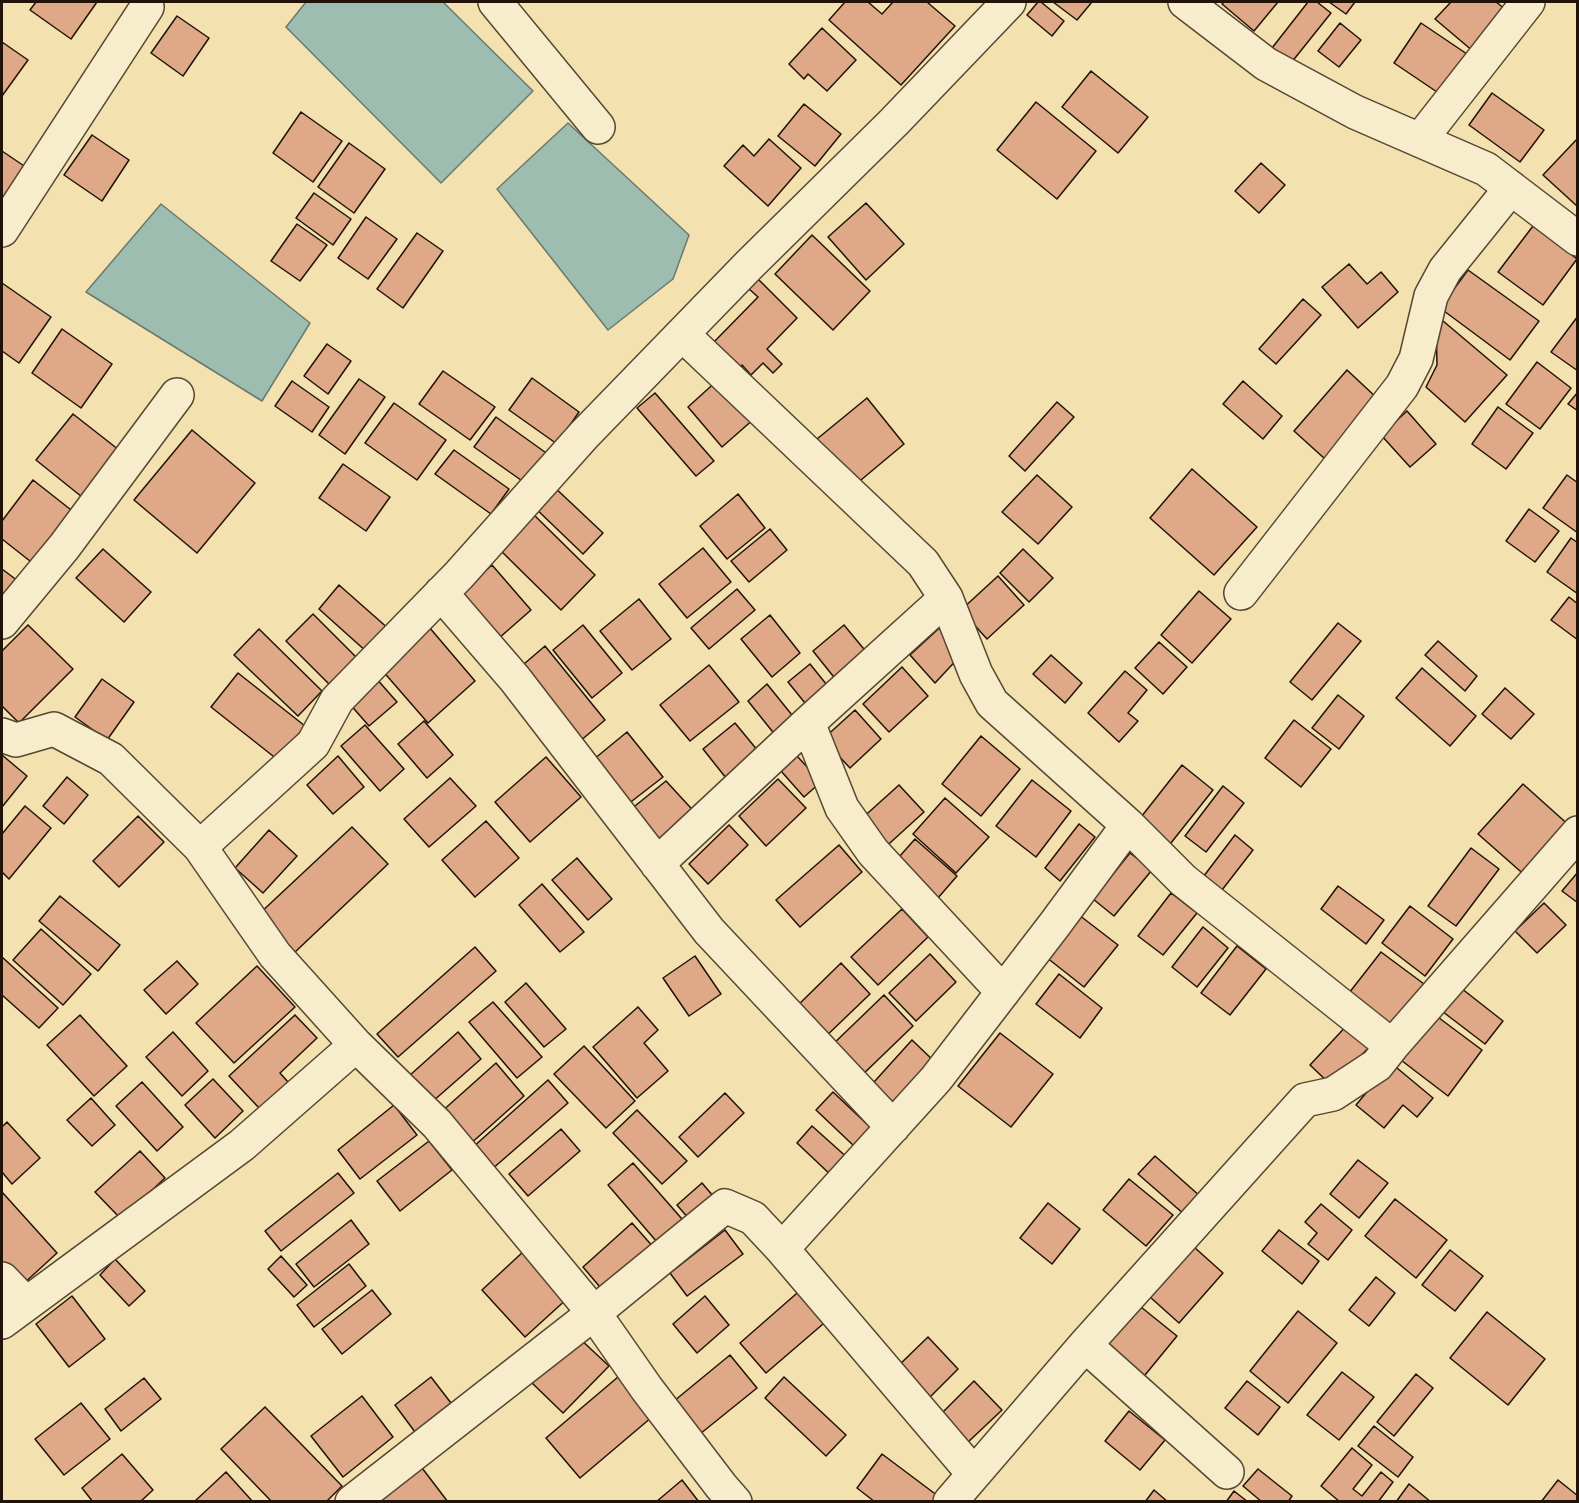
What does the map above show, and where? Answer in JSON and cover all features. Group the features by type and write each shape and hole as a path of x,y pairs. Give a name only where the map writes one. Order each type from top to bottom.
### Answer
{"street":[{"path":"495,2 598,127"},
{"path":"200,847 313,744 337,700 441,593 584,435 894,122 1009,2"},
{"path":"1185,2 1266,64 1355,112 1486,169 1578,239"},
{"path":"1420,140 1528,2"},
{"path":"2,230 147,8"},
{"path":"1241,593 1402,386 1416,359 1431,296 1445,270 1511,188"},
{"path":"682,334 923,563 946,598 976,674 992,703 1128,825 1183,880 1392,1046"},
{"path":"2,622 64,547 177,395"},
{"path":"441,593 515,679 709,931 893,1127"},
{"path":"657,864 946,598"},
{"path":"808,723 842,808 873,852 1003,992"},
{"path":"2,735 16,740 54,729 111,759 200,847 275,955 356,1045 437,1124 594,1313 647,1389 735,1502"},
{"path":"782,1249 936,1079 1128,825"},
{"path":"950,1502 1085,1345 1305,1100 1333,1094 1377,1065 1578,833"},
{"path":"2,1279 14,1313 242,1145 356,1045"},
{"path":"352,1502 594,1313 725,1206 753,1218 782,1249 973,1473"},
{"path":"1085,1345 1227,1472"}],"shaded area":[{"path":"306,2 443,2 533,91 441,183 286,27"},
{"path":"568,123 689,235 673,279 608,330 497,189"},
{"path":"161,204 310,323 262,401 86,292"}],"building":[{"path":"36,2 97,2 71,39 30,10"},
{"path":"845,2 868,2 882,14 893,2 927,2 955,26 901,85 829,20"},
{"path":"1038,2 1064,21 1052,36 1027,15"},
{"path":"1053,2 1092,2 1077,20"},
{"path":"1224,2 1278,2 1254,31 1222,4"},
{"path":"1308,2 1317,2 1331,13 1291,63 1272,48"},
{"path":"1329,2 1355,2 1346,14"},
{"path":"1451,2 1496,2 1509,12 1474,52 1435,19"},
{"path":"177,16 209,38 183,76 151,53"},
{"path":"1340,23 1361,40 1339,67 1318,51"},
{"path":"1421,23 1467,54 1440,94 1394,63"},
{"path":"822,28 856,60 827,91 808,74 804,79 789,64"},
{"path":"2,42 28,60 2,96"},
{"path":"1091,71 1148,117 1118,153 1062,107"},
{"path":"1492,93 1544,130 1520,162 1469,125"},
{"path":"1036,102 1096,151 1057,199 997,150"},
{"path":"804,104 841,134 815,166 778,136"},
{"path":"301,112 342,141 313,182 273,153"},
{"path":"92,135 129,160 102,201 64,175"},
{"path":"1578,138 1578,207 1543,175"},
{"path":"769,139 801,168 768,206 724,166 743,145 754,156"},
{"path":"349,143 385,169 354,213 318,187"},
{"path":"2,151 36,174 2,224"},
{"path":"1261,163 1285,185 1259,213 1235,191"},
{"path":"314,193 351,219 333,245 296,218"},
{"path":"866,203 904,244 866,280 828,237"},
{"path":"366,217 397,239 368,279 338,258"},
{"path":"297,224 327,245 300,281 271,261"},
{"path":"1533,226 1577,259 1543,305 1498,272"},
{"path":"417,233 443,251 403,308 377,289"},
{"path":"812,235 870,291 833,330 775,274"},
{"path":"1349,264 1367,284 1381,272 1398,292 1358,328 1322,287"},
{"path":"1468,270 1539,321 1510,360 1440,308"},
{"path":"757,278 797,318 767,349 782,364 773,373 763,363 751,375 742,365 732,375 714,342 758,297 748,288"},
{"path":"2,283 51,317 19,363 2,351"},
{"path":"1303,299 1321,315 1276,364 1259,349"},
{"path":"1436,315 1507,375 1465,422 1426,387 1437,365"},
{"path":"1578,316 1578,371 1551,352"},
{"path":"62,329 112,364 81,408 32,373"},
{"path":"327,344 351,361 328,394 304,376"},
{"path":"1537,362 1571,388 1540,429 1506,404"},
{"path":"1347,370 1378,399 1325,459 1294,431"},
{"path":"443,371 495,407 470,440 419,404"},
{"path":"532,378 579,412 557,444 509,410"},
{"path":"720,378 755,418 722,447 688,407"},
{"path":"359,379 385,397 345,454 319,435"},
{"path":"292,381 329,407 312,432 275,406"},
{"path":"1243,381 1282,416 1263,439 1223,404"},
{"path":"1578,392 1578,411 1568,404"},
{"path":"655,393 714,461 696,476 637,408"},
{"path":"867,398 904,444 855,485 817,439"},
{"path":"1057,402 1074,417 1025,471 1009,456"},
{"path":"394,403 446,440 417,480 365,443"},
{"path":"1498,407 1533,433 1506,469 1472,444"},
{"path":"1407,411 1436,444 1410,467 1381,435"},
{"path":"73,414 119,450 82,497 36,460"},
{"path":"496,417 549,455 528,485 474,447"},
{"path":"192,430 255,483 197,553 134,500"},
{"path":"454,450 509,489 491,514 435,474"},
{"path":"343,464 390,497 366,531 319,498"},
{"path":"1192,469 1257,527 1214,575 1150,518"},
{"path":"1037,475 1072,507 1038,544 1002,512"},
{"path":"1567,475 1578,483 1578,533 1543,508"},
{"path":"33,480 75,513 35,565 2,539 2,521"},
{"path":"551,484 603,533 583,554 531,504"},
{"path":"738,494 765,528 727,559 700,526"},
{"path":"1529,509 1559,531 1535,562 1506,541"},
{"path":"530,511 595,575 561,610 496,546"},
{"path":"770,529 787,550 749,582 731,561"},
{"path":"1571,538 1578,543 1578,594 1547,572"},
{"path":"703,548 731,582 687,618 659,584"},
{"path":"103,549 151,592 124,622 76,578"},
{"path":"1023,549 1053,578 1029,602 1000,573"},
{"path":"492,565 531,610 490,646 451,601"},
{"path":"2,569 18,581 2,606"},
{"path":"998,576 1024,605 987,639 961,610"},
{"path":"339,585 390,630 368,653 319,609"},
{"path":"737,589 755,610 709,649 691,628"},
{"path":"1199,591 1231,619 1192,663 1161,635"},
{"path":"1569,597 1578,604 1578,640 1551,620"},
{"path":"639,599 671,639 632,670 600,631"},
{"path":"313,614 356,657 330,685 286,641"},
{"path":"770,615 800,653 772,677 741,639"},
{"path":"948,620 963,653 935,683 910,655"},
{"path":"1338,623 1361,641 1312,700 1290,682"},
{"path":"28,625 73,669 19,723 2,706 2,651"},
{"path":"583,625 622,673 592,698 553,650"},
{"path":"844,625 873,660 841,686 813,651"},
{"path":"429,627 475,681 428,723 381,669"},
{"path":"259,629 322,691 298,716 234,655"},
{"path":"1438,641 1477,676 1465,691 1425,655"},
{"path":"1159,642 1187,667 1163,694 1135,668"},
{"path":"545,646 605,720 579,742 538,701 547,693 524,664"},
{"path":"1051,655 1082,683 1065,703 1033,674"},
{"path":"810,664 835,695 813,713 788,682"},
{"path":"709,665 739,702 690,741 660,705"},
{"path":"902,667 928,696 889,732 863,704"},
{"path":"1422,668 1476,716 1450,746 1396,698"},
{"path":"1125,671 1147,690 1128,713 1138,721 1119,742 1088,713"},
{"path":"238,673 305,726 278,760 211,707"},
{"path":"375,677 397,702 369,726 348,702"},
{"path":"102,679 134,702 107,740 75,717"},
{"path":"767,684 800,725 780,741 748,701"},
{"path":"1505,688 1534,714 1511,739 1482,714"},
{"path":"1338,695 1364,716 1339,749 1312,728"},
{"path":"855,710 881,739 850,768 823,739"},
{"path":"1294,720 1331,749 1301,787 1265,758"},
{"path":"424,721 453,755 427,778 398,744"},
{"path":"735,723 763,757 730,783 703,749"},
{"path":"365,725 404,769 380,791 341,746"},
{"path":"627,732 663,777 623,808 588,764"},
{"path":"981,736 1020,769 981,816 942,784"},
{"path":"2,755 27,776 2,807"},
{"path":"338,756 364,787 333,814 307,785"},
{"path":"797,756 821,782 804,797 781,771"},
{"path":"546,757 581,797 530,842 495,802"},
{"path":"1182,765 1213,790 1163,853 1134,826"},
{"path":"67,777 88,795 64,824 43,806"},
{"path":"450,778 476,806 429,847 404,819"},
{"path":"778,779 806,808 766,846 739,816"},
{"path":"1032,780 1071,811 1036,857 996,826"},
{"path":"666,781 701,819 661,854 625,814"},
{"path":"1523,784 1572,828 1528,878 1478,834"},
{"path":"899,785 924,812 880,852 859,821"},
{"path":"1223,786 1244,803 1206,852 1185,836"},
{"path":"945,798 989,837 956,873 913,834"},
{"path":"25,806 51,828 9,879 2,872 2,834"},
{"path":"138,816 164,842 119,887 93,861"},
{"path":"486,821 519,858 475,897 442,860"},
{"path":"1079,824 1095,837 1060,881 1045,868"},
{"path":"729,825 748,845 708,884 689,864"},
{"path":"352,827 388,864 294,953 258,915"},
{"path":"269,830 297,856 263,893 235,868"},
{"path":"1235,835 1253,850 1215,899 1197,885"},
{"path":"915,839 957,876 931,906 891,866"},
{"path":"839,845 862,872 800,927 776,900"},
{"path":"1471,848 1499,869 1456,926 1428,906"},
{"path":"1130,853 1152,870 1114,916 1093,899"},
{"path":"577,858 612,899 588,920 552,880"},
{"path":"1578,872 1578,903 1562,891"},
{"path":"542,884 584,932 560,952 519,905"},
{"path":"1338,886 1384,920 1366,944 1321,909"},
{"path":"1171,893 1197,913 1163,955 1138,936"},
{"path":"60,896 120,945 98,971 39,921"},
{"path":"1544,903 1566,925 1537,953 1515,931"},
{"path":"1410,906 1453,939 1425,976 1382,943"},
{"path":"902,909 928,937 878,985 851,957"},
{"path":"1079,915 1118,945 1084,987 1046,957"},
{"path":"1203,927 1228,948 1197,987 1172,967"},
{"path":"41,929 91,974 63,1005 13,960"},
{"path":"1237,946 1266,969 1230,1015 1201,993"},
{"path":"475,947 496,971 398,1057 377,1034"},
{"path":"1381,952 1424,984 1386,1035 1342,1002"},
{"path":"930,954 956,982 916,1021 889,993"},
{"path":"695,956 721,994 689,1016 663,978"},
{"path":"2,957 58,1008 39,1028 2,995"},
{"path":"177,961 198,984 166,1014 144,990"},
{"path":"841,963 870,994 821,1041 792,1011"},
{"path":"257,966 295,1007 234,1063 196,1023"},
{"path":"1059,974 1102,1008 1080,1038 1036,1004"},
{"path":"1452,981 1503,1021 1485,1044 1434,1005"},
{"path":"526,983 566,1029 544,1047 505,1002"},
{"path":"884,995 913,1026 857,1080 828,1049"},
{"path":"493,1002 542,1057 517,1078 469,1022"},
{"path":"638,1007 658,1030 644,1043 668,1071 637,1098 593,1047"},
{"path":"1427,1009 1482,1050 1448,1096 1393,1054"},
{"path":"80,1015 127,1066 94,1096 47,1045"},
{"path":"295,1015 317,1038 280,1073 288,1082 260,1109 229,1076"},
{"path":"1350,1022 1373,1043 1332,1086 1310,1065"},
{"path":"173,1032 208,1071 182,1096 146,1057"},
{"path":"458,1032 481,1059 432,1102 409,1076"},
{"path":"1000,1033 1053,1074 1011,1127 958,1086"},
{"path":"912,1040 937,1064 891,1115 865,1092"},
{"path":"584,1046 635,1101 606,1128 554,1074"},
{"path":"496,1063 524,1096 468,1146 440,1113"},
{"path":"1391,1063 1433,1098 1417,1117 1403,1105 1384,1128 1356,1105"},
{"path":"213,1079 243,1111 215,1138 185,1105"},
{"path":"548,1080 568,1103 491,1170 472,1148"},
{"path":"142,1082 183,1127 157,1151 116,1106"},
{"path":"833,1092 871,1128 854,1146 816,1110"},
{"path":"725,1093 744,1113 698,1157 679,1137"},
{"path":"91,1098 115,1125 92,1146 67,1120"},
{"path":"394,1105 417,1135 360,1179 338,1150"},
{"path":"637,1110 687,1161 662,1184 613,1133"},
{"path":"7,1122 40,1158 12,1184 2,1172 2,1127"},
{"path":"812,1126 850,1160 834,1178 797,1143"},
{"path":"561,1129 580,1151 528,1196 509,1174"},
{"path":"429,1141 452,1170 400,1211 377,1181"},
{"path":"140,1151 165,1178 121,1219 95,1192"},
{"path":"1155,1156 1201,1197 1185,1215 1138,1174"},
{"path":"1358,1160 1388,1183 1359,1218 1330,1194"},
{"path":"633,1163 682,1219 657,1242 608,1185"},
{"path":"338,1173 354,1193 281,1251 265,1231"},
{"path":"1129,1179 1173,1215 1146,1246 1103,1210"},
{"path":"702,1183 714,1197 689,1219 677,1205"},
{"path":"2,1192 57,1253 21,1286 2,1265"},
{"path":"1395,1199 1447,1240 1416,1278 1365,1236"},
{"path":"1048,1203 1080,1229 1052,1264 1020,1238"},
{"path":"1321,1204 1352,1230 1328,1260 1308,1244 1317,1233 1305,1222"},
{"path":"351,1220 369,1244 314,1287 296,1264"},
{"path":"632,1223 655,1249 605,1293 583,1267"},
{"path":"725,1230 743,1254 687,1296 670,1273"},
{"path":"1279,1230 1319,1261 1302,1284 1262,1251"},
{"path":"1194,1247 1223,1273 1179,1323 1150,1297"},
{"path":"525,1250 569,1297 525,1337 482,1290"},
{"path":"1450,1250 1483,1276 1455,1311 1422,1285"},
{"path":"281,1256 307,1285 294,1297 268,1269"},
{"path":"115,1259 145,1291 129,1306 100,1275"},
{"path":"349,1264 366,1286 314,1327 297,1305"},
{"path":"1376,1277 1395,1293 1369,1326 1349,1310"},
{"path":"804,1287 830,1318 766,1373 740,1343"},
{"path":"372,1290 391,1314 342,1354 322,1329"},
{"path":"72,1296 105,1339 69,1367 36,1324"},
{"path":"705,1296 729,1325 697,1353 673,1324"},
{"path":"1136,1303 1177,1336 1136,1386 1094,1352"},
{"path":"1298,1311 1337,1343 1288,1403 1250,1371"},
{"path":"1487,1312 1545,1359 1508,1405 1450,1358"},
{"path":"578,1337 609,1366 563,1413 532,1383"},
{"path":"928,1337 958,1369 927,1400 896,1368"},
{"path":"730,1355 757,1388 700,1434 674,1401"},
{"path":"1342,1372 1374,1397 1339,1440 1307,1415"},
{"path":"1416,1374 1433,1388 1394,1436 1377,1422"},
{"path":"431,1377 451,1403 415,1432 395,1405"},
{"path":"618,1377 652,1417 580,1478 546,1438"},
{"path":"784,1377 846,1435 826,1456 765,1398"},
{"path":"144,1378 161,1399 121,1431 105,1409"},
{"path":"974,1381 1002,1410 966,1444 939,1416"},
{"path":"1247,1381 1280,1407 1258,1435 1225,1408"},
{"path":"362,1396 393,1437 343,1477 311,1436"},
{"path":"81,1403 110,1439 64,1475 35,1439"},
{"path":"265,1407 342,1486 326,1502 272,1502 221,1449"},
{"path":"1129,1411 1165,1440 1140,1470 1105,1441"},
{"path":"1374,1426 1413,1457 1398,1477 1358,1446"},
{"path":"1352,1448 1372,1465 1353,1489 1362,1496 1381,1472 1393,1482 1378,1502 1340,1502 1321,1486"},
{"path":"122,1454 153,1490 140,1502 93,1502 82,1488"},
{"path":"882,1454 938,1496 934,1502 875,1502 857,1488"},
{"path":"419,1464 448,1502 376,1502"},
{"path":"1258,1469 1292,1496 1288,1502 1262,1502 1243,1486"},
{"path":"226,1472 253,1502 194,1502"},
{"path":"682,1480 699,1502 656,1502"},
{"path":"1558,1480 1578,1496 1578,1502 1541,1502"},
{"path":"1409,1484 1431,1502 1396,1502"},
{"path":"1154,1490 1168,1502 1145,1502"},
{"path":"1234,1491 1248,1502 1226,1502"}]}
